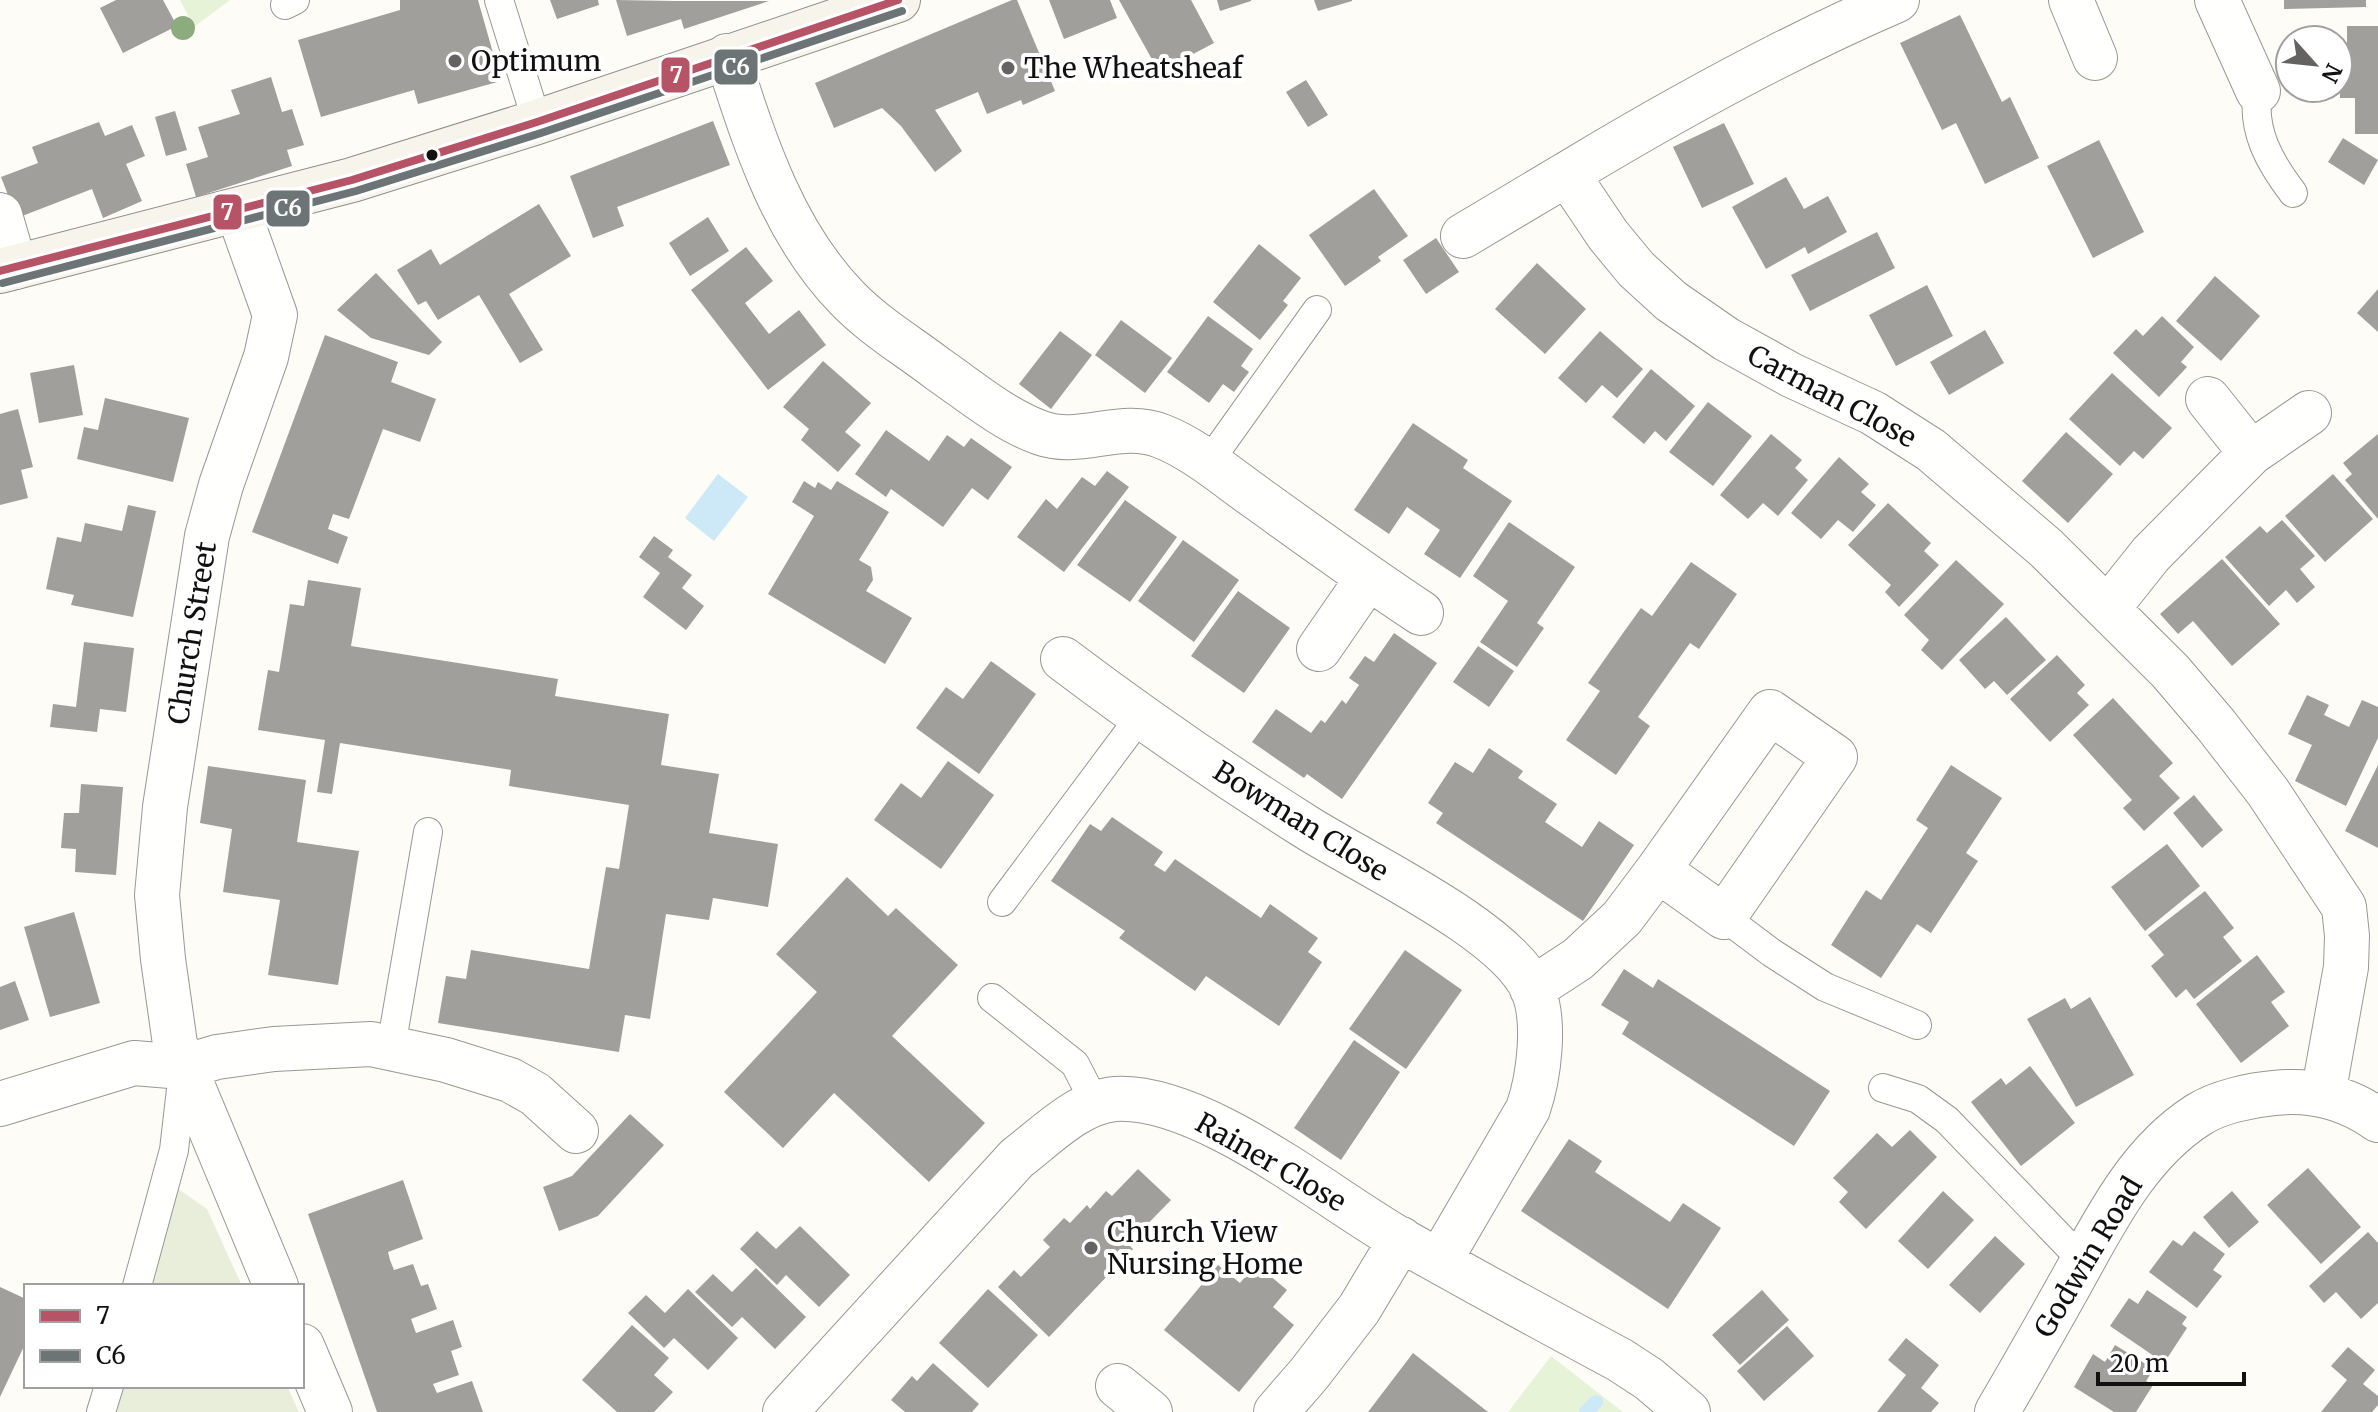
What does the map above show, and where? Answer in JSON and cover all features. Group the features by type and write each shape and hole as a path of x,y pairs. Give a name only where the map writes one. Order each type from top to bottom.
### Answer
{"street":[{"path":"0,215 8,269 352,180 537,122 727,56 851,8 898,0"},
{"path":"1463,236 1647,126 1897,0"},
{"path":"2071,0 2095,58"},
{"path":"2217,0 2258,91"},
{"path":"727,56 750,127 781,204 821,267 859,309 976,396 1026,427 1061,437 1111,431 1143,431 1161,436 1208,463 1421,613"},
{"name":"Carman Close","path":"1567,174 1627,258 1671,301 1726,339 1791,375 1873,413 1931,450 2046,548 2170,671 2361,904"},
{"name":"Church Street","path":"238,211 275,315 266,357 221,485 207,536 165,807 157,895 175,1044 275,1284"},
{"path":"2208,399 2251,453"},
{"path":"2108,608 2151,554 2251,453 2309,413"},
{"path":"1319,649 1368,578"},
{"name":"Bowman Close","path":"1063,659 1140,717 1306,827 1476,929 1508,956 1532,989 1538,1011 1540,1058 1537,1083 1528,1109 1440,1260"},
{"path":"1532,989 1578,959 1622,918 1770,712 1835,757 1724,917 1658,870"},
{"path":"2323,1095 2346,967 2347,936 2361,904"},
{"path":"0,1104 134,1063 183,1067 217,1057 337,1044 391,1047 510,1080 535,1094 576,1131"},
{"name":"Godwin Road","path":"1997,1412 2112,1209 2169,1136 2201,1113 2261,1094 2289,1091 2323,1095 2352,1104 2378,1120"},
{"name":"Rainer Close","path":"785,1412 1017,1158 1095,1103 1112,1099 1142,1101 1187,1113 1216,1126 1401,1239 1620,1360 1649,1379 1688,1412"},
{"path":"1276,1412 1359,1309 1401,1239"},
{"path":"304,1351 330,1412"}],"lane":[{"path":"499,0 537,122"},
{"path":"2258,91 2255,110 2262,137 2272,165 2293,193"},
{"path":"1208,463 1317,310"},
{"path":"1002,902 1140,717"},
{"path":"391,1047 428,832"},
{"path":"1724,917 1825,987 1917,1025"},
{"path":"992,998 1075,1064 1095,1103"},
{"path":"138,1284 174,1150 183,1067"},
{"path":"1883,1088 1918,1099 1947,1120 2082,1260"},
{"path":"101,1412 108,1388"}],"green space":[{"path":"180,0 230,0 194,27"},
{"path":"177,1188 207,1209 241,1284 149,1284"},
{"path":"1551,1356 1623,1412 1508,1412"},
{"path":"118,1388 288,1388 299,1412 111,1412"}],"water":[{"path":"718,474 748,497 714,541 685,518"}],"building":[{"path":"116,0 163,0 177,26 123,53 100,8"},
{"path":"400,0 478,0 501,81 418,104 414,90 321,117 298,40 400,10"},
{"path":"550,0 598,0 599,5 557,19"},
{"path":"616,0 769,1 684,29 681,19 627,36"},
{"path":"1017,0 1055,91 1023,105 1021,100 987,114 978,92 935,110 962,151 935,172 901,126 882,108 834,128 815,83"},
{"path":"1049,0 1110,0 1117,18 1064,39"},
{"path":"1119,0 1191,0 1214,43 1159,72"},
{"path":"1217,0 1251,0 1251,1 1220,11"},
{"path":"1314,0 1352,0 1352,1 1318,11"},
{"path":"2284,0 2366,0 2366,7 2284,9"},
{"path":"1960,15 2002,102 2010,97 2039,158 1985,184 1956,123 1942,130 1900,43"},
{"path":"2354,26 2378,26 2378,134 2355,134"},
{"path":"271,77 282,112 292,109 304,145 287,150 292,166 196,197 186,164 208,157 198,127 240,114 231,90"},
{"path":"1306,80 1328,115 1308,127 1286,92"},
{"path":"175,111 187,150 166,156 155,117"},
{"path":"713,121 730,165 617,207 624,226 593,238 570,176"},
{"path":"99,122 105,136 132,125 145,156 126,164 142,201 103,218 92,189 17,218 1,177 38,163 32,147"},
{"path":"1724,123 1754,184 1702,208 1673,147"},
{"path":"2343,138 2378,160 2364,185 2328,162"},
{"path":"2099,140 2144,232 2093,258 2047,166"},
{"path":"1786,177 1804,209 1828,196 1847,232 1808,254 1805,247 1766,269 1732,207"},
{"path":"1374,189 1408,236 1378,257 1381,261 1345,286 1309,235"},
{"path":"539,204 571,256 509,294 543,350 520,363 479,295 438,320 426,301 418,305 397,270 431,249 440,265"},
{"path":"708,217 729,251 690,276 669,243"},
{"path":"1877,232 1895,268 1810,311 1791,275"},
{"path":"1436,238 1459,272 1426,294 1403,260"},
{"path":"1259,244 1301,278 1283,301 1288,305 1260,340 1213,302"},
{"path":"746,247 773,281 745,303 769,334 799,310 826,345 768,390 691,290"},
{"path":"1537,263 1586,309 1545,354 1495,309"},
{"path":"376,273 442,342 429,355 371,338 337,310"},
{"path":"2215,276 2260,316 2221,361 2176,321"},
{"path":"1927,285 1953,336 1896,366 1869,315"},
{"path":"2378,289 2378,332 2357,313"},
{"path":"1208,316 1253,349 1241,366 1249,372 1234,392 1223,384 1209,403 1167,372"},
{"path":"2162,316 2194,347 2181,362 2187,367 2159,397 2113,353 2136,329 2143,336"},
{"path":"1121,320 1172,358 1145,393 1095,355"},
{"path":"1985,330 2004,363 1949,395 1930,362"},
{"path":"1060,331 1092,355 1051,409 1019,384"},
{"path":"1600,331 1643,369 1617,398 1602,385 1586,403 1558,378"},
{"path":"325,335 398,362 391,382 436,399 420,442 383,429 349,519 333,514 328,529 348,537 338,564 252,532"},
{"path":"823,361 871,403 845,432 861,445 838,472 801,440 809,429 783,407"},
{"path":"74,365 83,415 39,423 30,373"},
{"path":"1651,369 1695,406 1666,441 1655,431 1644,444 1612,417"},
{"path":"2112,373 2172,428 2143,459 2134,451 2120,466 2069,419"},
{"path":"105,398 189,418 173,482 77,459 84,427 98,430"},
{"path":"1708,402 1752,436 1713,486 1669,452"},
{"path":"18,409 33,467 21,470 28,498 0,505 0,414"},
{"path":"1413,423 1468,460 1463,468 1512,501 1460,578 1424,554 1440,530 1407,507 1389,534 1354,510"},
{"path":"886,430 929,461 947,435 964,447 971,438 1012,467 988,500 972,488 943,527 891,489 886,497 855,474"},
{"path":"2066,432 2113,474 2068,523 2022,481"},
{"path":"1771,434 1802,460 1795,468 1808,480 1778,516 1763,503 1748,519 1720,495"},
{"path":"2378,434 2378,519 2345,480 2352,474 2343,463"},
{"path":"1839,457 1869,484 1861,492 1876,505 1853,532 1838,520 1821,539 1791,513"},
{"path":"1107,471 1129,487 1064,572 1017,537 1046,499 1057,509 1082,477 1095,486"},
{"path":"2333,474 2373,519 2325,562 2285,516"},
{"path":"804,481 815,488 818,482 831,490 837,481 889,512 859,560 871,567 873,580 866,591 912,618 885,664 768,594 814,516 792,502"},
{"path":"1125,500 1177,537 1130,602 1077,565"},
{"path":"1888,503 1931,543 1924,551 1939,565 1899,607 1885,592 1891,585 1848,545"},
{"path":"128,505 156,511 133,617 71,605 74,595 46,589 57,537 81,542 85,523 122,531"},
{"path":"2282,520 2315,556 2300,569 2315,587 2297,603 2286,590 2269,606 2225,557 2260,526 2267,533"},
{"path":"1509,522 1575,567 1537,623 1544,628 1517,667 1480,642 1508,601 1473,576"},
{"path":"654,536 673,550 668,557 692,575 682,588 704,606 686,630 643,597 660,573 639,557"},
{"path":"1183,540 1239,580 1194,642 1138,601"},
{"path":"2222,559 2280,624 2232,666 2193,621 2178,634 2160,614"},
{"path":"1956,560 2004,604 1942,670 1921,650 1929,640 1904,615"},
{"path":"1691,562 1737,594 1699,649 1690,643 1638,717 1650,726 1616,775 1566,740 1600,691 1588,683 1623,633 1641,608 1652,616"},
{"path":"308,580 361,588 351,646 558,679 555,696 669,714 661,765 719,774 709,833 778,844 768,907 713,898 709,920 666,914 650,1019 625,1015 619,1052 438,1023 446,976 466,979 471,950 589,969 606,867 619,869 629,805 509,786 511,770 340,743 332,794 317,792 325,740 258,730 268,670 279,672 290,604 304,606"},
{"path":"1238,591 1290,628 1244,693 1191,656"},
{"path":"2006,617 2046,660 2007,695 1994,681 1985,689 1959,660"},
{"path":"1394,633 1437,663 1342,799 1307,774 1304,778 1252,742 1276,709 1311,733 1321,720 1325,723 1342,700 1346,704 1359,685 1349,678 1365,656 1374,662"},
{"path":"84,642 134,648 126,712 100,709 97,732 50,727 53,704 76,707"},
{"path":"1478,646 1514,671 1489,707 1453,682"},
{"path":"2057,655 2085,685 2077,693 2089,705 2050,742 2010,699"},
{"path":"991,661 1036,694 979,774 916,728 946,687 963,699"},
{"path":"2307,695 2329,705 2324,715 2349,727 2362,700 2378,707 2378,738 2346,806 2295,781 2312,745 2288,734"},
{"path":"2113,698 2173,763 2159,776 2180,798 2144,831 2123,808 2132,800 2073,735"},
{"path":"1489,748 1523,771 1518,778 1557,804 1545,822 1582,847 1599,821 1634,845 1583,921 1436,823 1443,813 1428,803 1455,762 1473,773"},
{"path":"948,761 994,795 941,869 874,820 901,783 921,798"},
{"path":"1951,765 2002,798 1966,853 1978,861 1931,933 1917,924 1881,978 1831,945 1866,890 1881,900 1928,828 1916,820"},
{"path":"2378,765 2378,848 2345,831"},
{"path":"208,766 306,780 297,842 359,851 338,985 268,975 280,900 223,892 232,829 200,823"},
{"path":"81,784 123,787 116,875 75,872 76,849 61,848 64,813 79,813"},
{"path":"2194,795 2223,830 2202,848 2173,813"},
{"path":"1112,817 1163,852 1154,865 1165,872 1175,859 1261,918 1270,904 1318,938 1308,952 1322,962 1279,1026 1206,976 1195,991 1119,938 1125,931 1051,881 1090,824 1101,831"},
{"path":"2167,844 2200,886 2145,931 2111,887"},
{"path":"847,877 888,916 896,908 958,965 892,1036 985,1123 929,1182 834,1093 783,1148 724,1092 817,992 776,954"},
{"path":"2205,891 2234,928 2223,937 2242,961 2194,999 2186,989 2176,998 2151,966 2164,955 2148,935"},
{"path":"74,912 100,1003 50,1017 24,927"},
{"path":"1405,950 1462,990 1406,1069 1349,1029"},
{"path":"2257,955 2285,992 2271,1002 2289,1026 2241,1063 2196,1004"},
{"path":"1624,969 1653,988 1658,979 1830,1091 1794,1146 1622,1034 1629,1022 1601,1005"},
{"path":"15,981 29,1020 0,1030 0,987"},
{"path":"2090,997 2134,1075 2076,1107 2027,1019 2065,998 2071,1009"},
{"path":"1354,1040 1400,1072 1341,1160 1294,1128"},
{"path":"2030,1066 2075,1123 2021,1166 1971,1102 2001,1078 2006,1085"},
{"path":"630,1114 664,1145 598,1216 559,1231 543,1187 572,1176"},
{"path":"1910,1130 1937,1157 1866,1229 1839,1202 1848,1192 1833,1178 1877,1133 1892,1147"},
{"path":"1569,1139 1602,1161 1595,1172 1670,1222 1683,1203 1721,1228 1668,1309 1521,1211"},
{"path":"2308,1168 2361,1227 2321,1264 2267,1205"},
{"path":"1138,1169 1171,1200 1128,1244 1133,1249 1049,1337 998,1287 1014,1270 1021,1277 1050,1247 1043,1240 1064,1218 1070,1223 1087,1205 1090,1209 1106,1191 1112,1196"},
{"path":"403,1180 423,1239 388,1252 390,1260 394,1270 413,1264 421,1286 428,1284 437,1309 411,1319 416,1333 453,1320 462,1347 451,1351 459,1375 433,1384 437,1393 472,1381 483,1412 377,1412 308,1214"},
{"path":"1943,1191 1974,1220 1928,1269 1898,1241"},
{"path":"2232,1191 2259,1222 2229,1248 2203,1217"},
{"path":"800,1226 850,1275 819,1307 786,1275 777,1285 740,1249 757,1231 776,1249"},
{"path":"2194,1231 2225,1254 2213,1270 2222,1276 2197,1308 2149,1272 2173,1240 2182,1246"},
{"path":"2368,1232 2378,1243 2378,1303 2361,1319 2336,1292 2324,1303 2309,1286"},
{"path":"1995,1236 2025,1264 1980,1313 1949,1285"},
{"path":"1256,1264 1287,1290 1273,1307 1294,1325 1239,1392 1164,1330 1218,1265 1240,1283"},
{"path":"756,1268 806,1317 775,1349 742,1317 732,1327 695,1292 713,1274 732,1292"},
{"path":"0,1287 24,1298 24,1346 0,1397"},
{"path":"688,1289 738,1338 708,1370 674,1338 664,1348 628,1313 646,1295 665,1313"},
{"path":"988,1289 1038,1335 988,1388 939,1343"},
{"path":"1762,1290 1789,1320 1740,1365 1712,1335"},
{"path":"2147,1290 2187,1317 2182,1324 2187,1328 2164,1363 2110,1326 2129,1298 2138,1304"},
{"path":"632,1325 669,1358 654,1375 673,1392 654,1412 617,1412 582,1380"},
{"path":"1787,1326 1814,1356 1764,1401 1737,1371"},
{"path":"1906,1338 1939,1365 1921,1388 1939,1403 1931,1412 1877,1412 1906,1375 1888,1360"},
{"path":"2115,1345 2154,1369 2146,1381 2153,1385 2136,1412 2114,1412 2074,1387 2093,1354 2105,1362"},
{"path":"2348,1347 2375,1370 2363,1384 2378,1396 2378,1405 2372,1412 2321,1412 2347,1380 2331,1366"},
{"path":"1413,1353 1488,1412 1368,1412"},
{"path":"933,1363 979,1404 972,1412 905,1412 891,1400 912,1376 917,1381"}],"waterway":[{"path":"1586,1412 1596,1402"}],"transit line":[{"name":"7","path":"0,271 352,180 537,122 898,0"},
{"name":"C6","path":"3,283 356,191 541,133 902,11"}],"place":[{"name":"Optimum","path":"455,61"},
{"name":"The Wheatsheaf","path":"1008,68"},
{"name":"Church View Nursing Home","path":"1091,1248"}]}
